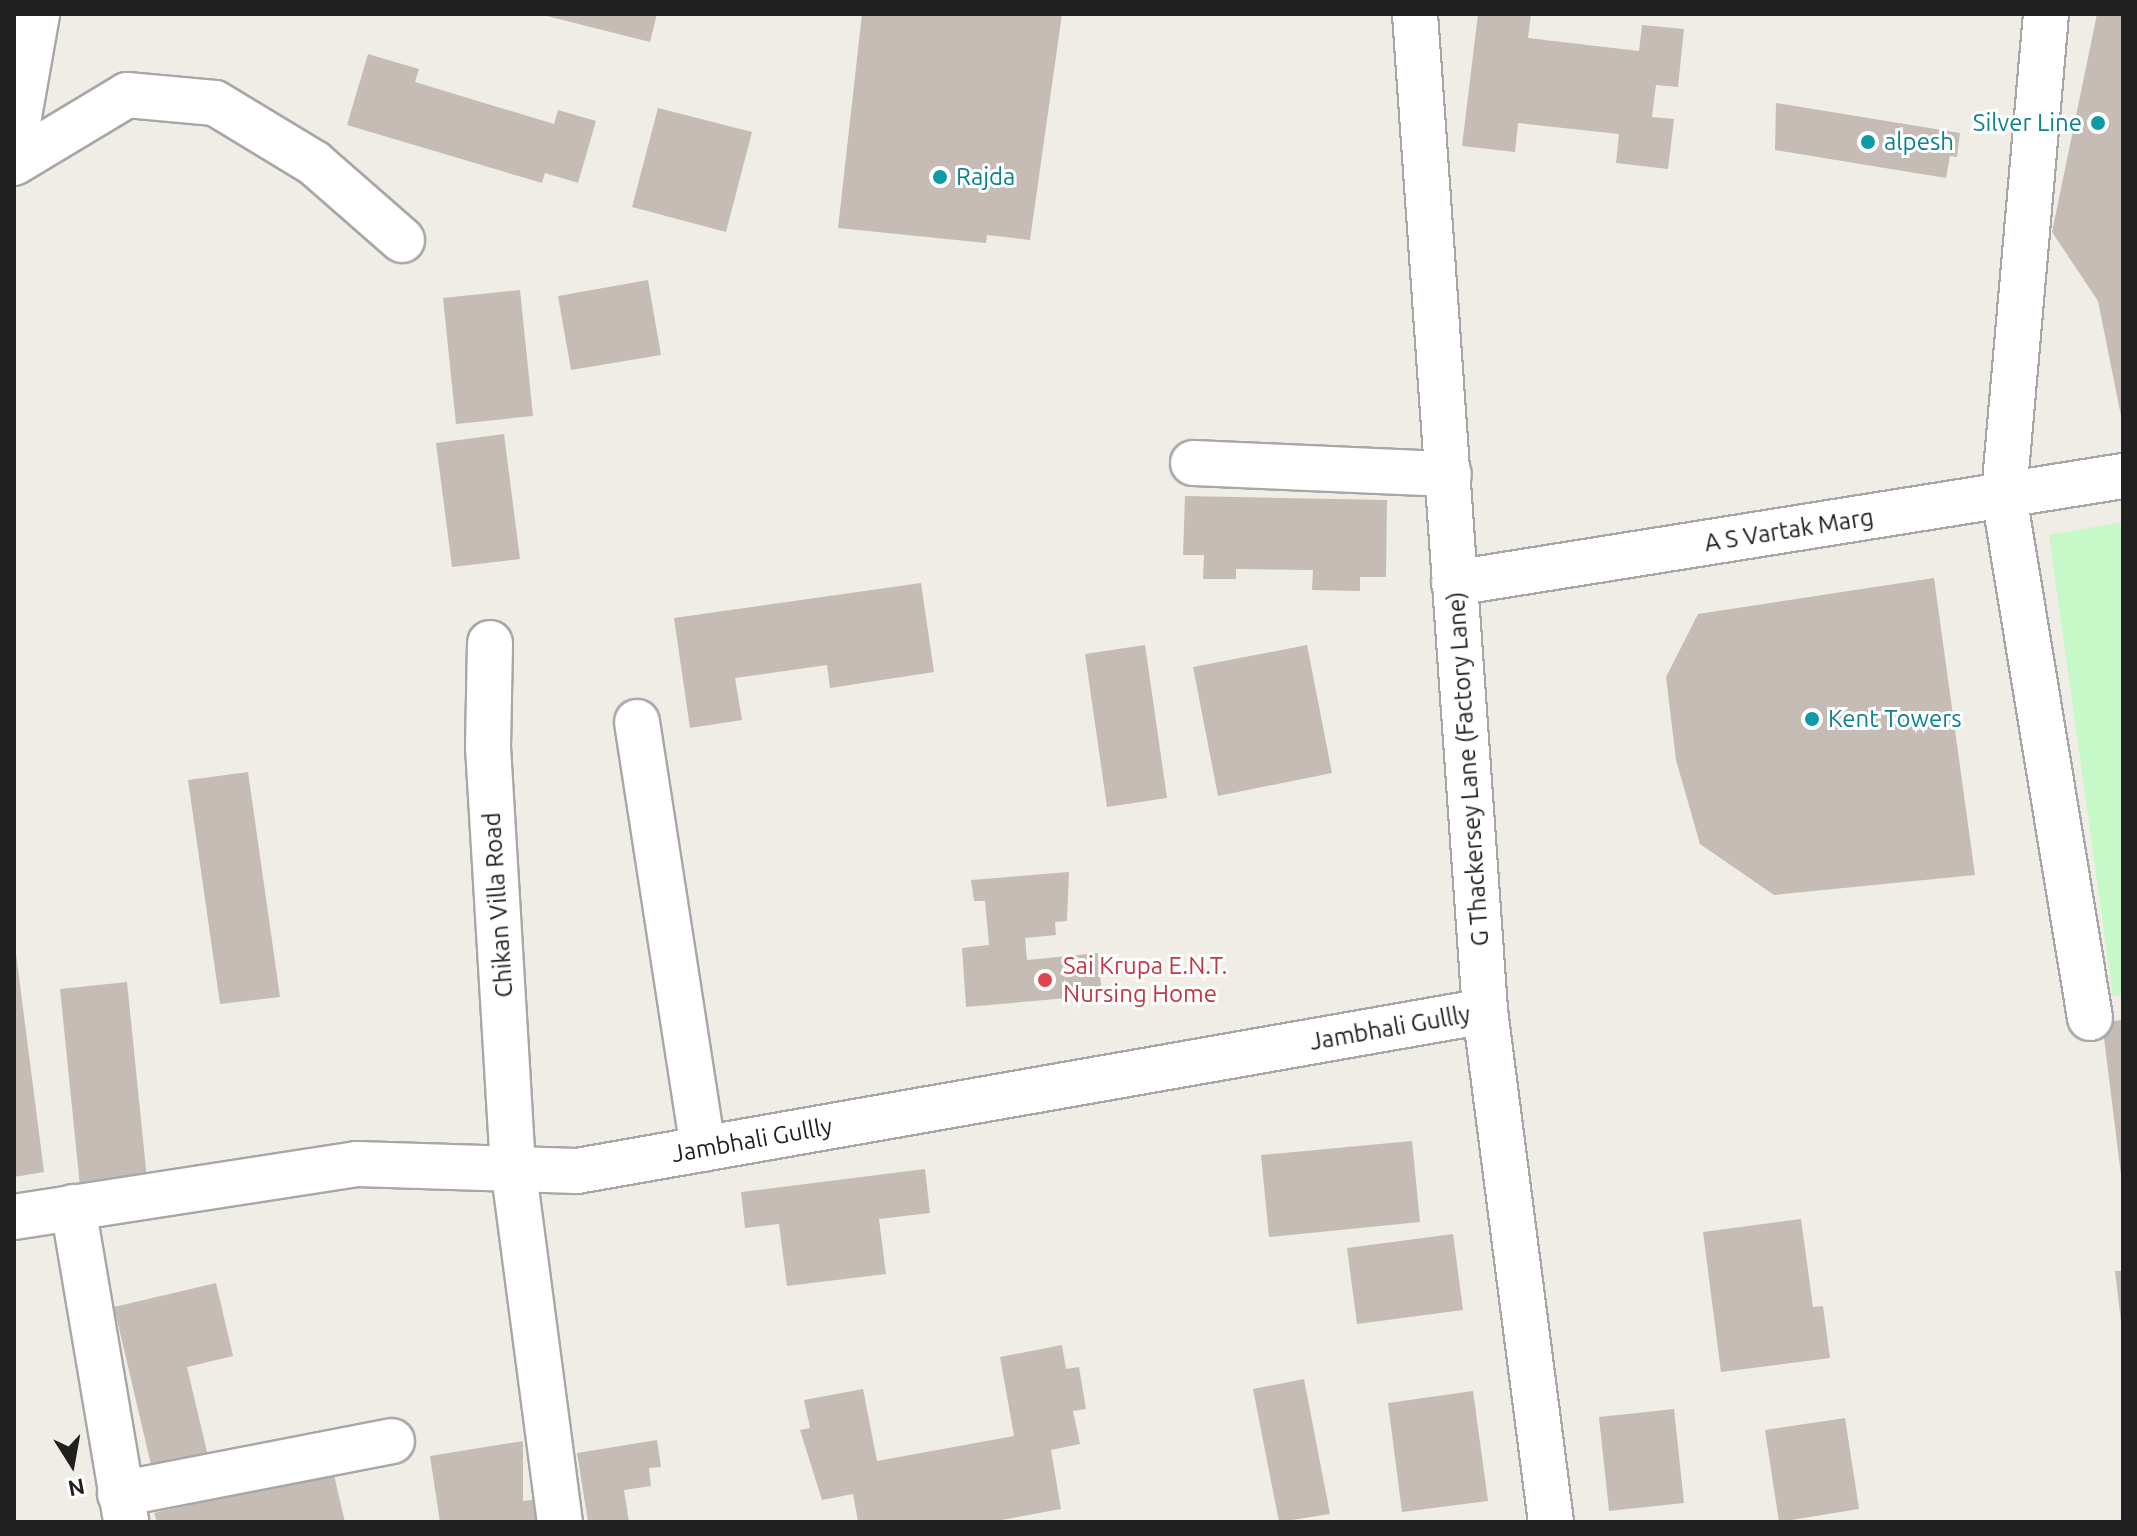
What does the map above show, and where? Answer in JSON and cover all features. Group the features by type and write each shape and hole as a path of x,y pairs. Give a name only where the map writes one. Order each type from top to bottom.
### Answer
{"street":[{"path":"14,145 37,14"},
{"name":"G Thackersey Lane (Factory Lane)","path":"1415,14 1485,1011 1551,1522"},
{"path":"2046,14 2004,496 2090,1018"},
{"path":"14,163 127,95 215,103 314,163 402,240"},
{"path":"1193,463 1449,474"},
{"name":"A S Vartak Marg","path":"1454,583 2123,476"},
{"name":"Chikan Villa Road","path":"490,643 488,747 513,1166 560,1522"},
{"path":"637,722 703,1149"},
{"name":"Jambhali Gullly","path":"14,1217 357,1164 513,1166 577,1171 1485,1011"},
{"path":"73,1207 123,1508 392,1441"}],"green space":[{"path":"2123,522 2123,995 2113,996 2049,535"}],"building":[{"path":"539,14 657,14 650,42"},
{"name":"Rajda","path":"862,14 1062,14 1030,240 987,235 986,243 838,228"},
{"path":"1478,14 1531,14 1528,38 1639,51 1642,25 1684,29 1678,87 1656,85 1652,117 1674,119 1668,169 1616,163 1619,134 1518,123 1515,152 1462,146"},
{"name":"Silver Line","path":"2097,14 2123,15 2122,421 2098,301 2052,232"},
{"path":"368,54 419,69 415,82 554,124 558,110 596,121 578,183 545,173 542,183 347,125"},
{"name":"alpesh","path":"1776,103 1960,133 1957,157 1950,156 1946,178 1775,150"},
{"path":"658,108 752,132 726,232 632,207"},
{"path":"648,280 661,355 571,370 558,296"},
{"path":"520,290 533,416 456,424 443,298"},
{"path":"504,434 520,559 452,567 436,443"},
{"path":"1185,496 1387,500 1386,577 1360,577 1360,591 1312,590 1313,570 1236,569 1236,579 1203,579 1204,555 1183,555"},
{"name":"Kent Towers","path":"1934,578 1975,875 1774,895 1700,844 1676,760 1666,677 1698,614"},
{"path":"921,583 934,672 830,688 827,665 735,678 742,720 690,728 674,618"},
{"path":"1145,645 1167,798 1107,807 1085,654"},
{"path":"1307,645 1332,773 1218,796 1193,667"},
{"path":"248,772 280,997 220,1004 188,780"},
{"path":"1069,872 1067,921 1055,922 1056,935 1025,938 1027,960 1098,953 1102,995 966,1007 962,948 989,945 985,901 974,901 971,880"},
{"path":"14,938 44,1172 14,1177"},
{"path":"127,982 148,1189 81,1196 60,989"},
{"path":"2123,1020 2123,1175 2121,1175 2102,1022"},
{"path":"1412,1141 1420,1222 1269,1237 1261,1155"},
{"path":"925,1169 930,1213 879,1219 886,1274 787,1286 779,1224 745,1228 741,1192"},
{"path":"1801,1219 1813,1307 1823,1306 1830,1358 1721,1372 1703,1232"},
{"path":"1453,1234 1463,1310 1357,1324 1347,1248"},
{"path":"2115,1271 2123,1271 2121,1322"},
{"path":"216,1283 233,1356 187,1367 208,1456 152,1469 114,1307"},
{"path":"1062,1345 1066,1369 1079,1367 1086,1409 1073,1411 1080,1444 1051,1450 1061,1509 991,1522 858,1522 853,1494 822,1500 800,1430 810,1428 804,1400 863,1389 877,1461 1014,1436 1000,1357"},
{"path":"1304,1379 1330,1514 1279,1522 1253,1389"},
{"path":"1473,1391 1488,1501 1402,1512 1388,1403"},
{"path":"1674,1409 1684,1503 1609,1511 1599,1417"},
{"path":"1845,1418 1859,1509 1779,1522 1765,1430"},
{"path":"657,1440 661,1467 649,1468 651,1486 624,1490 629,1522 588,1522 577,1453"},
{"path":"523,1441 523,1501 541,1499 544,1522 440,1522 430,1456"},
{"path":"333,1471 345,1522 157,1522 154,1513"}],"place":[{"name":"Silver Line","path":"2098,123"},
{"name":"alpesh","path":"1868,142"},
{"name":"Rajda","path":"940,177"},
{"name":"Kent Towers","path":"1812,719"},
{"name":"Sai Krupa E.N.T. Nursing Home","path":"1045,980"}]}
